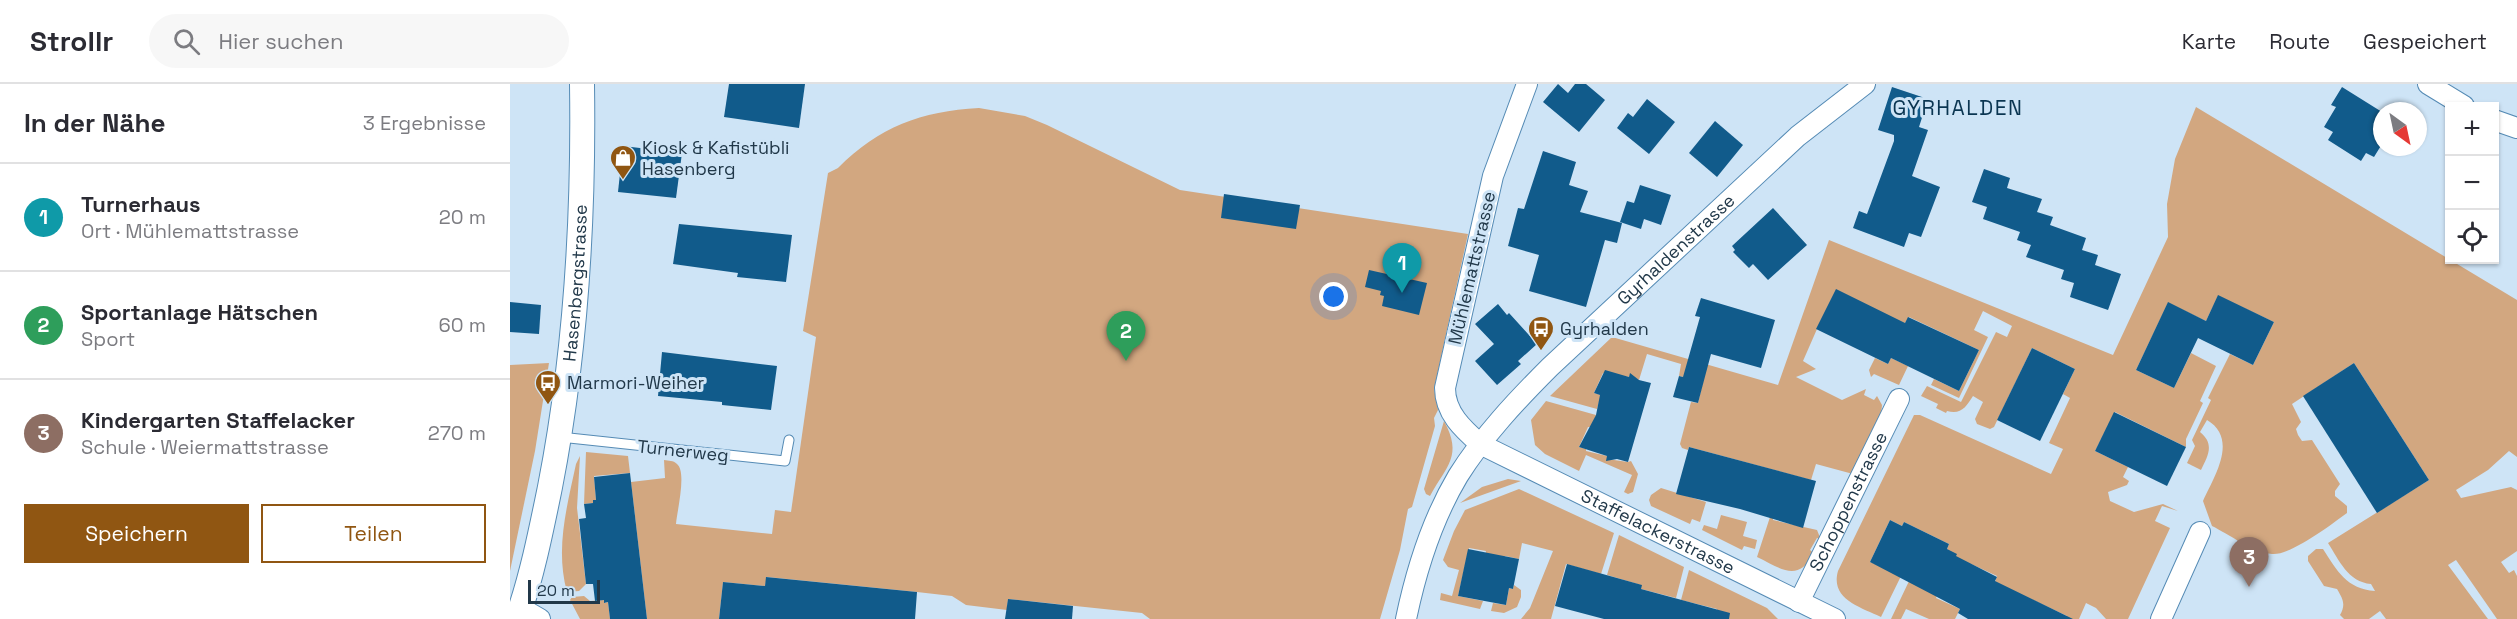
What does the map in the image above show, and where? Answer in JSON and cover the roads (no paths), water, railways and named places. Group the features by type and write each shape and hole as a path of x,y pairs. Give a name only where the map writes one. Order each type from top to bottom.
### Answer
{"street":[{"name":"Hasenbergstrasse","path":"526,615 560,437 573,339 583,170 582,84"},
{"name":"Mühlemattstrasse","path":"1480,444 1451,413 1445,398 1445,388 1493,176 1527,84"},
{"name":"Gyrhaldenstrasse","path":"1406,619 1426,550 1458,477 1480,444 1512,405 1798,136 1865,84"},
{"path":"2428,84 2457,102"},
{"path":"2499,122 2517,128"},
{"name":"Schoppenstrasse","path":"1808,610 1899,399"},
{"name":"Staffelackerstrasse","path":"1480,444 1808,610 1834,619"},
{"path":"2161,619 2200,532"}],"lane":[{"name":"Turnerweg","path":"560,437 785,461 789,440"}],"place":[{"name":"Kiosk & Kafistübli Hasenberg","path":"623,181"},
{"name":"Turnerhaus","path":"1402,293"},
{"name":"Gyrhalden","path":"1541,352"},
{"name":"Sportanlage Hätschen","path":"1126,361"},
{"name":"Marmori-Weiher","path":"548,406"},
{"name":"Kindergarten Staffelacker","path":"2249,587"}],"district":[{"name":"GYRHALDEN","path":"1958,108"}]}
